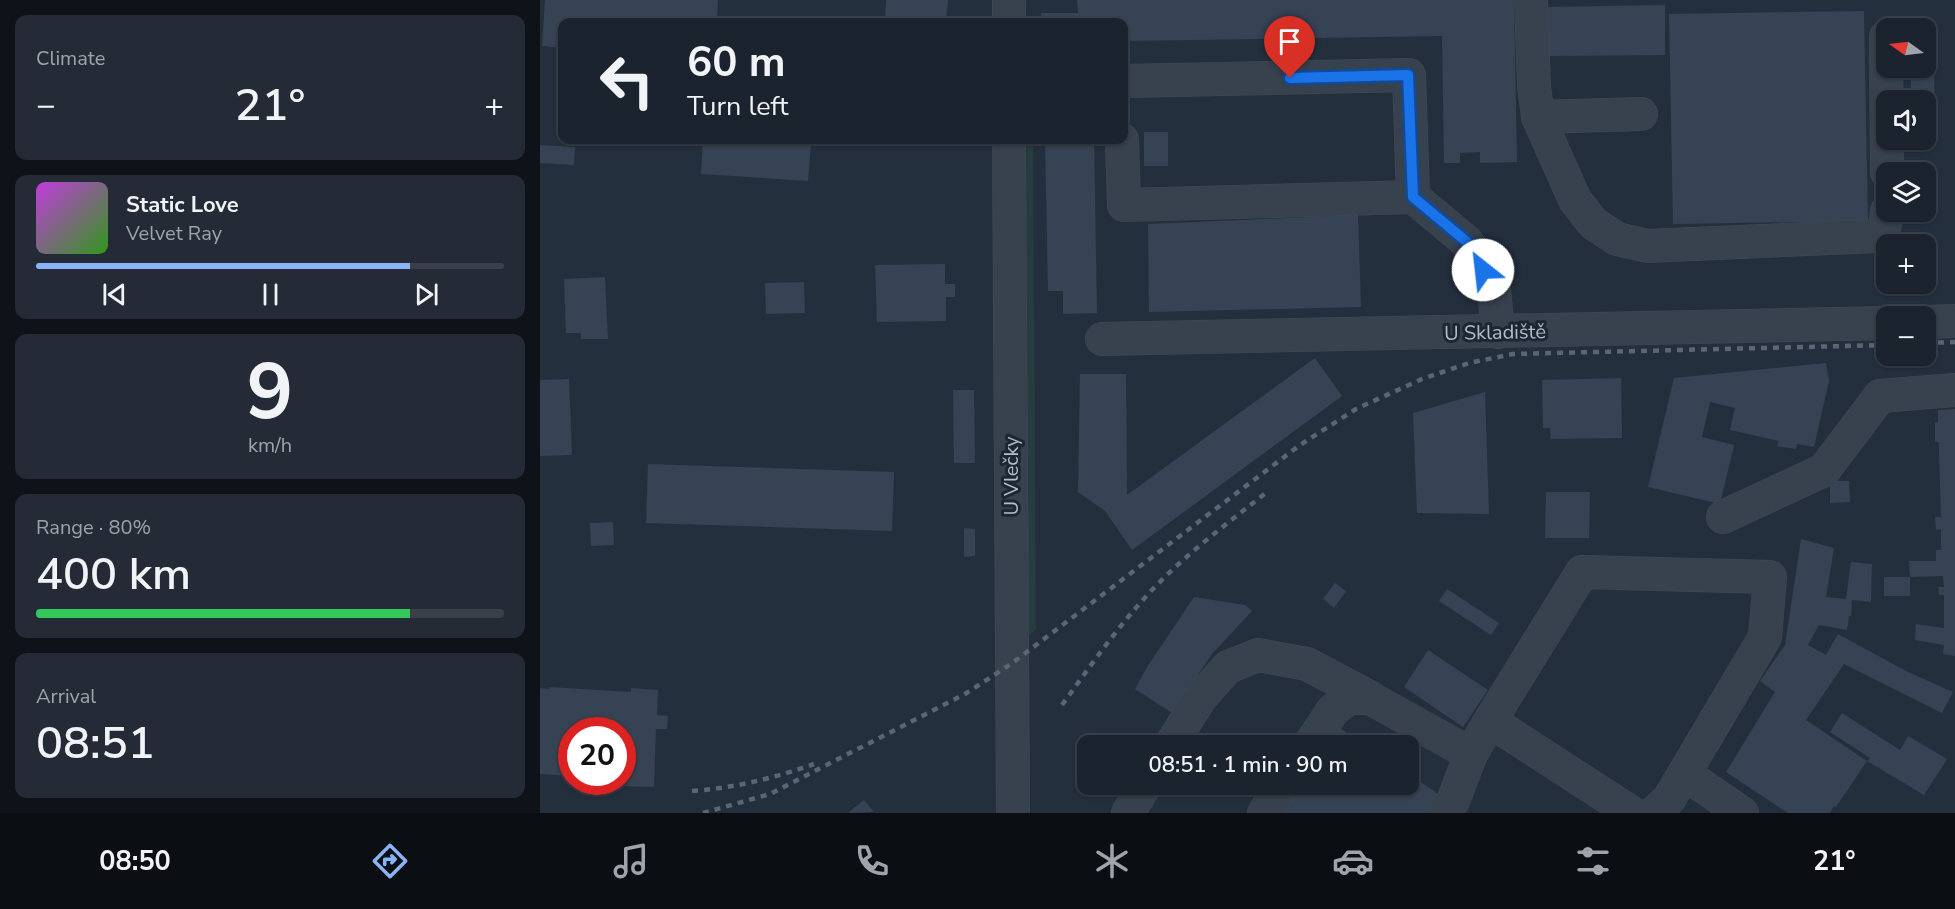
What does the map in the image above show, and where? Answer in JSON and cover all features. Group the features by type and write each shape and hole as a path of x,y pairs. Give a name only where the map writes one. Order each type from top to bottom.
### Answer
{"street":[{"path":"1008,0 1009,18"},
{"path":"1531,0 1534,87 1538,117 1575,200 1593,223 1617,239 1648,246 1876,237 1882,231 1886,222"},
{"path":"1128,81 1408,75 1413,197"},
{"path":"1886,78 1887,162"},
{"path":"1538,117 1641,114"},
{"name":"U Vlečky","path":"1009,144 1013,813"},
{"path":"1122,144 1124,205 1413,197 1467,242 1494,289 1498,332"},
{"path":"1936,322 1955,321"},
{"name":"U Skladiště","path":"1102,339 1876,323"},
{"path":"1723,517 1824,470 1880,396 1955,390"},
{"path":"1445,813 1453,801 1471,754 1490,720 1582,572 1770,578 1765,638 1685,774 1669,799 1654,813"},
{"path":"1177,735 1201,697 1228,667 1258,655 1307,664 1471,754"},
{"path":"1317,735 1333,710 1349,698 1371,698"},
{"path":"1490,720 1632,813"},
{"path":"1685,774 1742,813"},
{"path":"1128,813 1139,795"},
{"path":"1264,813 1276,795"}],"green space":[{"path":"1026,144 1033,144 1036,629 1028,637"}],"building":[{"path":"545,0 718,0 717,18 558,18 558,48 542,46"},
{"path":"886,0 948,0 946,18 885,18"},
{"path":"1077,0 1514,0 1517,162 1480,163 1480,152 1460,153 1460,163 1444,163 1442,36 1128,41 1128,18 1041,18 1041,13 1078,13"},
{"path":"1665,5 1665,55 1547,56 1547,7"},
{"path":"1864,11 1868,221 1673,224 1669,14"},
{"path":"1911,78 1934,78 1934,90 1911,90"},
{"path":"1144,132 1168,132 1168,166 1144,166"},
{"path":"703,144 811,144 808,181 701,174"},
{"path":"1045,144 1094,144 1097,313 1063,314 1063,291 1048,291"},
{"path":"540,145 575,147 574,165 540,163"},
{"path":"1358,215 1361,307 1149,312 1148,224"},
{"path":"945,264 945,284 955,284 955,297 946,297 946,321 877,322 875,265"},
{"path":"605,277 608,339 581,339 581,333 566,333 564,279"},
{"path":"804,282 805,313 766,314 765,283"},
{"path":"1315,358 1342,396 1132,550 1105,511 1078,492 1080,374 1126,374 1127,495"},
{"path":"1826,363 1829,381 1814,447 1797,444 1796,449 1777,446 1779,441 1730,430 1735,408 1710,402 1702,437 1734,445 1720,504 1648,487 1674,378"},
{"path":"1621,378 1622,438 1551,439 1550,428 1543,428 1542,380"},
{"path":"569,379 572,455 540,456 540,380"},
{"path":"953,390 974,390 975,463 954,463"},
{"path":"1485,392 1489,514 1417,513 1413,413"},
{"path":"1955,409 1955,656 1943,654 1944,645 1915,640 1916,624 1944,628 1944,595 1939,595 1938,587 1944,587 1943,576 1910,577 1909,561 1936,561 1936,550 1941,550 1941,529 1936,530 1935,517 1941,517 1939,442 1935,442 1935,423 1938,422 1938,410"},
{"path":"648,464 894,472 892,531 646,523"},
{"path":"1830,481 1849,481 1850,502 1830,503"},
{"path":"1546,492 1590,492 1589,538 1545,538"},
{"path":"613,522 614,545 591,546 590,523"},
{"path":"964,528 975,529 975,556 964,557"},
{"path":"1801,539 1834,548 1826,597 1846,599 1851,562 1872,564 1871,602 1852,600 1847,630 1819,625 1808,645 1826,655 1838,634 1906,671 1953,692 1942,713 1844,664 1806,720 1867,761 1830,813 1788,813 1726,772 1775,692 1760,681 1785,645"},
{"path":"1884,577 1910,577 1910,596 1884,596"},
{"path":"1335,583 1346,591 1334,608 1323,599"},
{"path":"1447,589 1499,623 1491,635 1439,601"},
{"path":"1194,597 1245,605 1252,611 1212,654 1172,713 1135,689"},
{"path":"1428,650 1488,690 1463,727 1404,687"},
{"path":"549,687 631,692 631,688 658,690 657,715 668,716 667,729 656,729 654,787 636,786 636,717 558,717 558,775 540,774 540,688 550,689"},
{"path":"1842,713 1900,750 1908,736 1947,759 1924,795 1867,761 1870,758 1830,732"},
{"path":"1332,723 1350,735 1324,735"},
{"path":"1419,781 1442,796 1431,813 1271,813 1283,795 1419,795"},
{"path":"864,800 874,812 848,813"}],"railway":[{"path":"1936,343 1955,342"},
{"path":"703,813 770,794 965,694 1011,664 1300,445 1356,409 1422,379 1469,363 1513,354 1876,345"},
{"path":"1062,705 1117,631 1165,576 1267,492"},
{"path":"692,791 754,782 814,764"}],"route":[{"path":"1290,78 1408,75 1413,197 1467,242 1483,270"}]}
